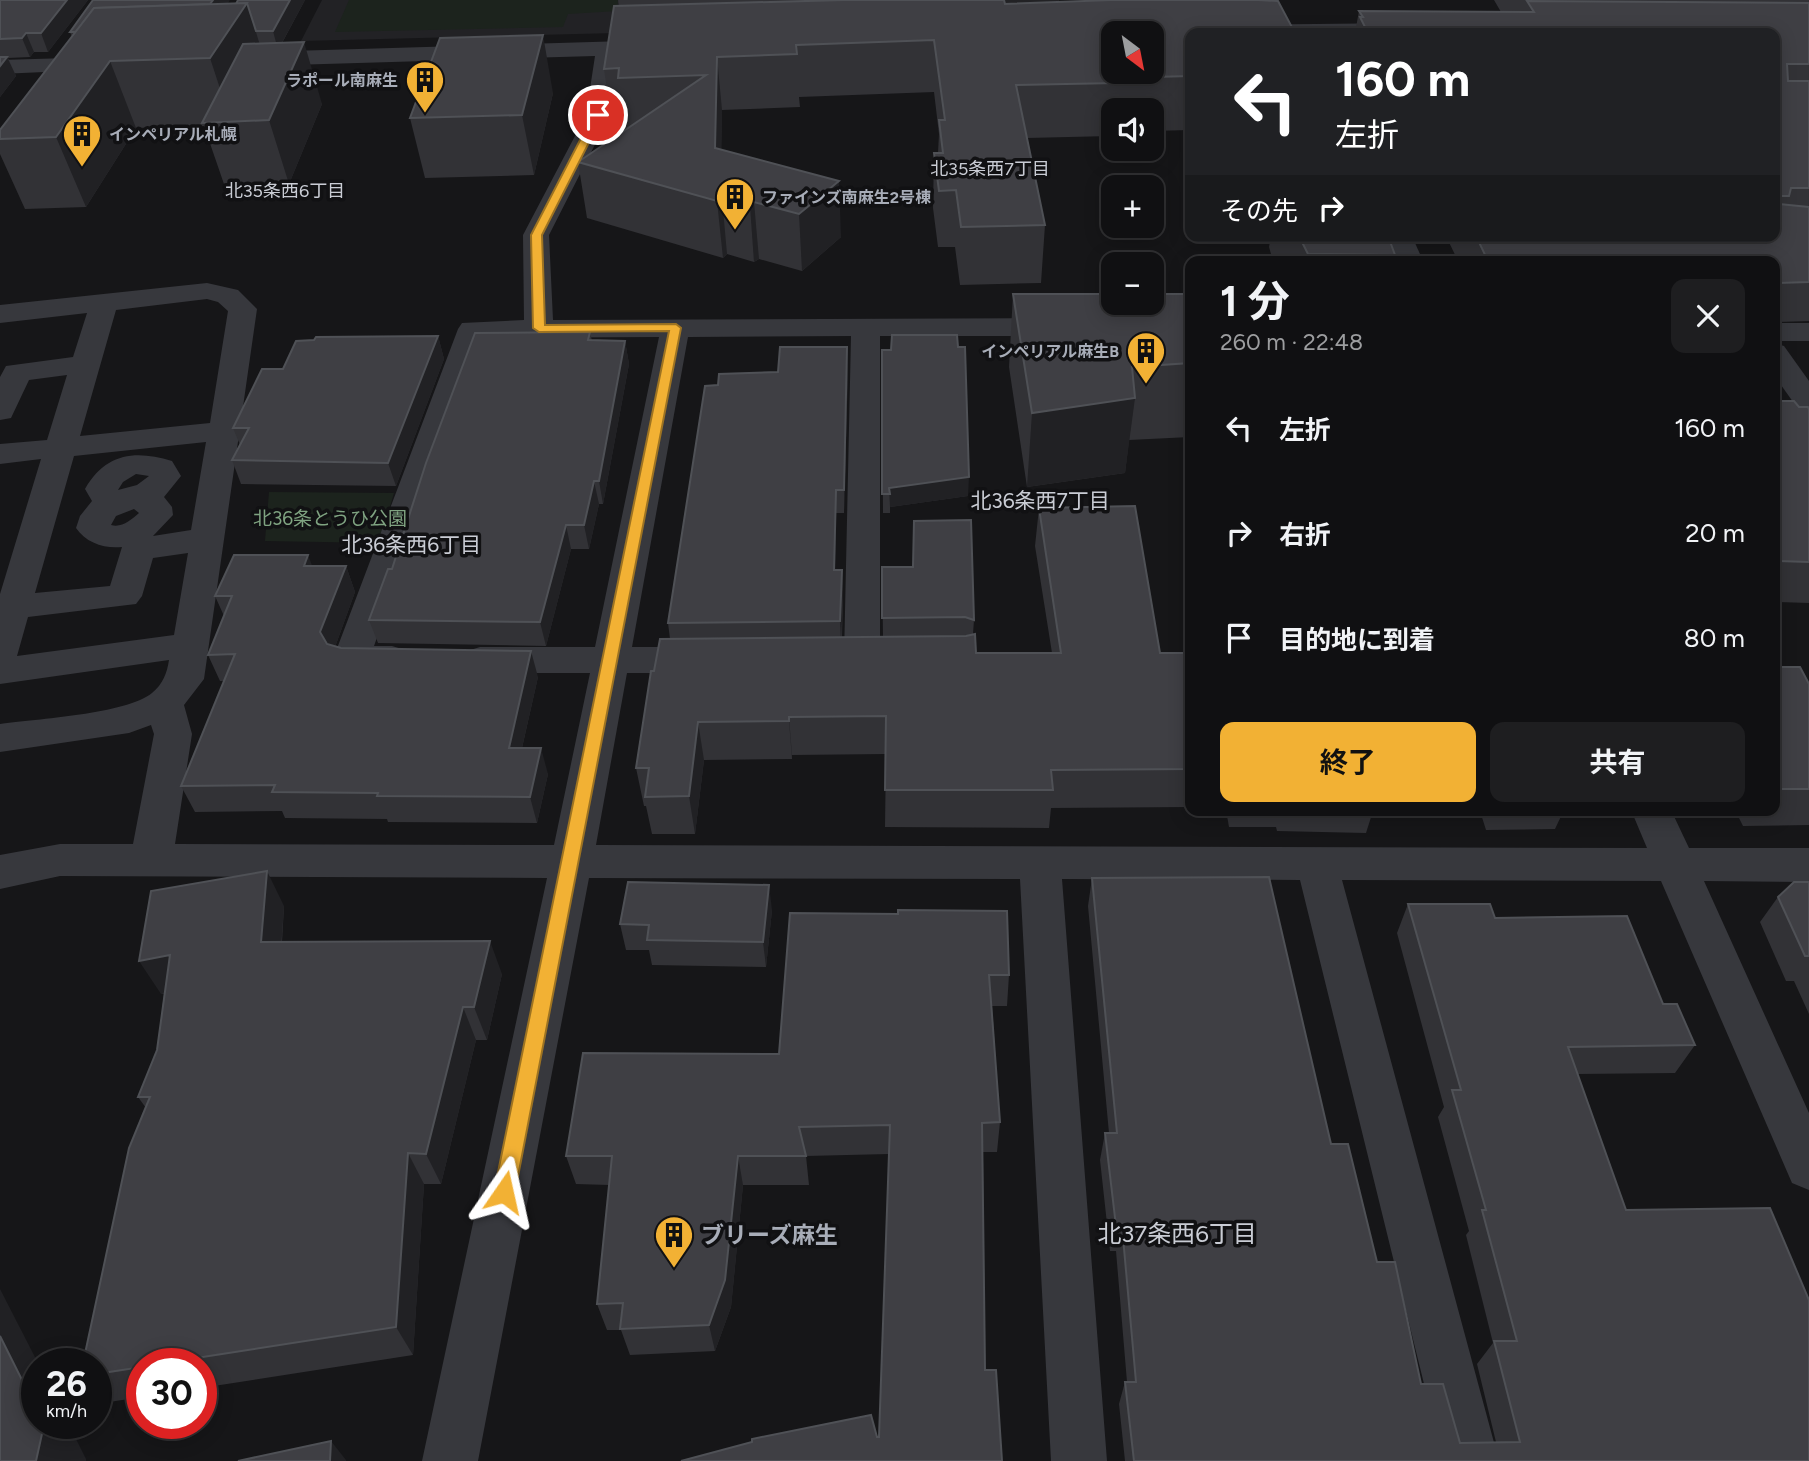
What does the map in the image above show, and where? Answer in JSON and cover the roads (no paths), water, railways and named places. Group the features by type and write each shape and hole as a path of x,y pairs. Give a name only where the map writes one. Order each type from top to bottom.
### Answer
{"street":[{"path":"1300,8 1308,28"},
{"path":"1164,33 1185,32"},
{"path":"37,85 69,43"},
{"path":"234,60 677,47"},
{"path":"539,328 537,235 598,115 607,49"},
{"path":"0,67 119,63"},
{"path":"0,314 206,291 228,296 243,309 185,679 165,703 129,719 0,738"},
{"path":"0,653 9,592 61,448 104,302"},
{"path":"866,327 848,658 900,658"},
{"path":"737,660 610,662 351,659 472,329 1095,327"},
{"path":"450,1461 676,328"},
{"path":"1780,332 1809,332"},
{"path":"0,350 90,351"},
{"path":"0,411 17,372 90,351"},
{"path":"1780,361 1809,403"},
{"path":"0,454 61,448 141,451 224,431"},
{"path":"141,451 151,464 161,468 165,476 161,485 138,505 209,523"},
{"path":"9,592 124,596 138,549 209,523"},
{"path":"0,671 190,645"},
{"path":"151,861 173,734 165,703"},
{"path":"1654,816 1675,865 1794,1098 1809,1167"},
{"path":"0,872 60,860 1809,865"},
{"path":"1040,863 1079,1461"},
{"path":"1317,864 1471,1461"}],"place":[{"name":"ラポール南麻生","path":"425,114"},
{"name":"インペリアル札幌","path":"82,168"},
{"name":"ファインズ南麻生2号棟","path":"735,231"},
{"name":"インペリアル麻生B","path":"1146,385"},
{"name":"ブリーズ麻生","path":"674,1269"}],"district":[{"name":"北35条西7丁目","path":"990,169"},
{"name":"北35条西6丁目","path":"285,191"},
{"name":"北36条西7丁目","path":"1040,501"},
{"name":"北36条西6丁目","path":"411,545"},
{"name":"北37条西6丁目","path":"1177,1234"}],"park label":[{"name":"北36条とうひ公園","path":"330,518"}]}
